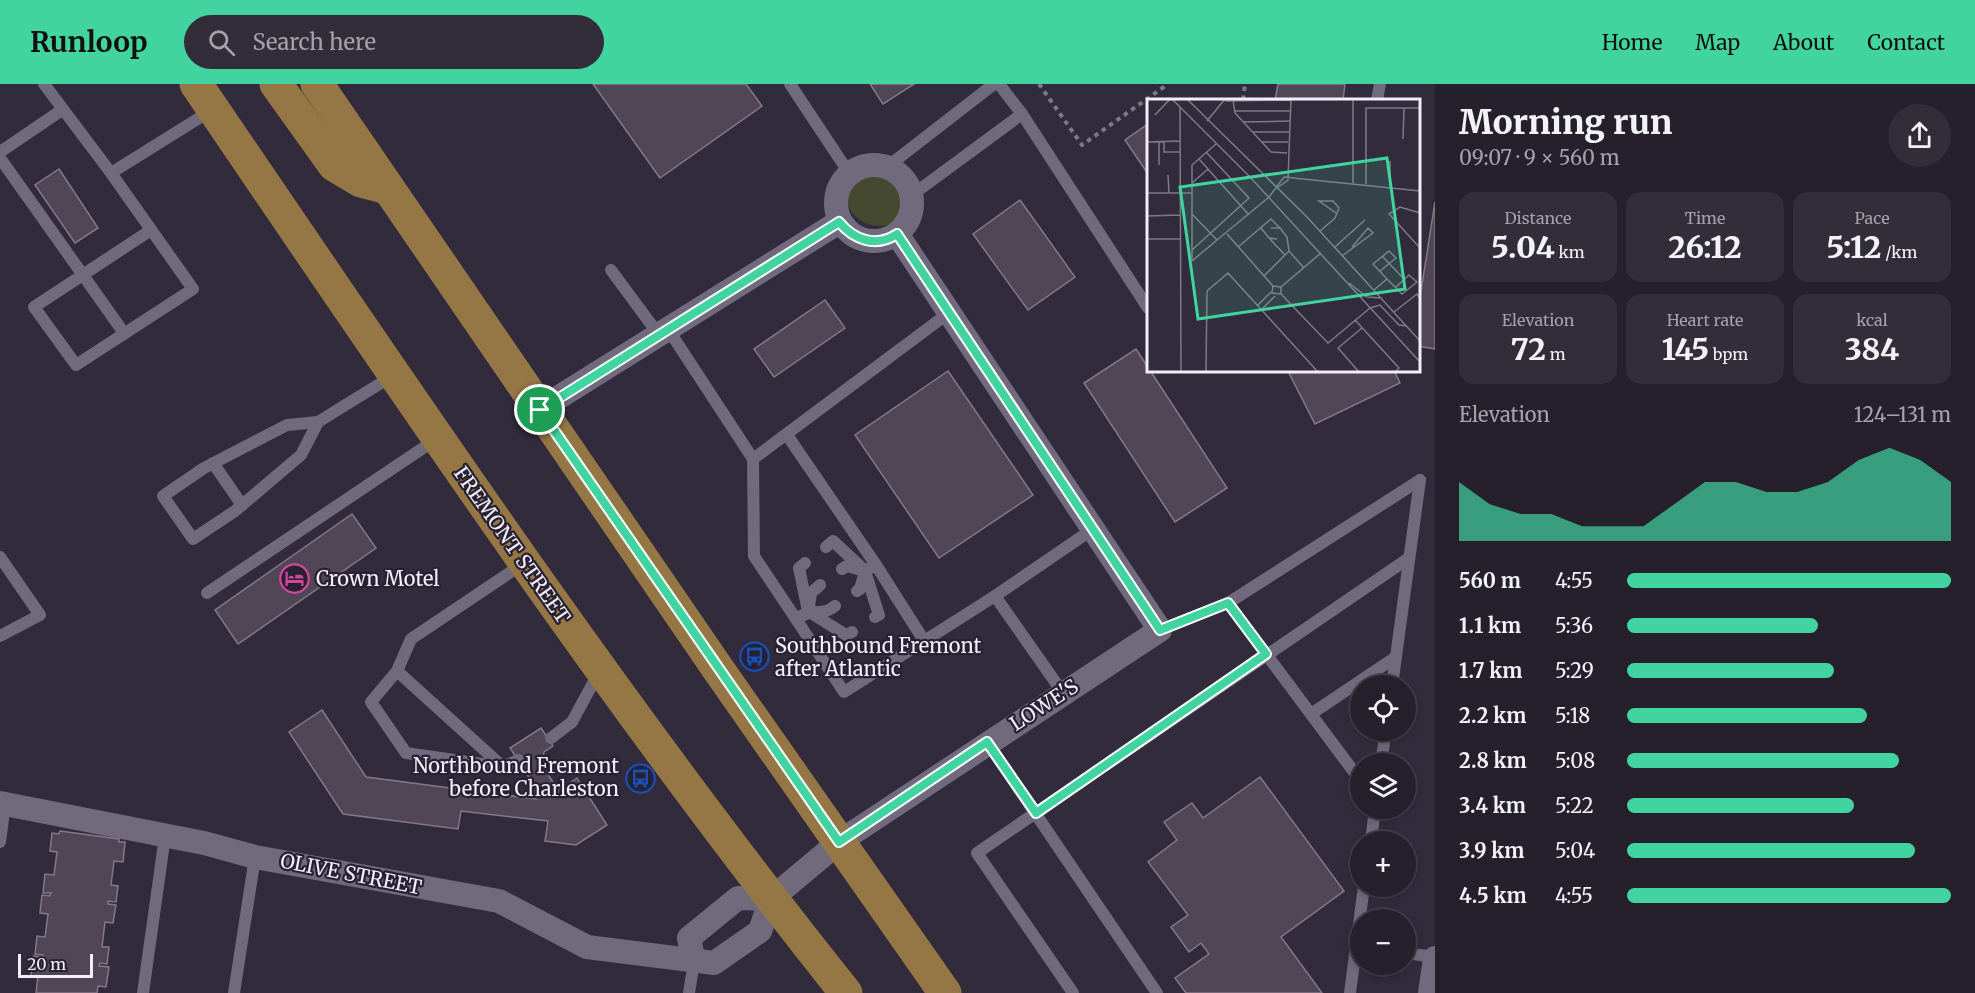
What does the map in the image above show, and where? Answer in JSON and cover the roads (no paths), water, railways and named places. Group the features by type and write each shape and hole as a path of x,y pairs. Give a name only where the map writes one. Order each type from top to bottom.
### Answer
{"main road":[{"path":"276,84 334,165 361,181 388,188"},
{"path":"317,84 540,410 945,993"},
{"name":"FREMONT STREET","path":"205,97 600,671 771,899 846,993"}],"street":[{"path":"874,164 887,167 899,174 912,195 909,219 897,234 871,242 848,232 839,222 835,209 835,196 849,173 861,166 874,164"},
{"path":"540,410 839,222"},
{"path":"897,234 1160,630"},
{"name":"LOWE'S","path":"839,842 987,742 1160,630"},
{"name":"OLIVE STREET","path":"3,804 165,836 255,857 499,901 587,946 694,962 714,963 760,931 771,899"},
{"path":"694,962 689,938 738,898 771,899 839,842"},
{"path":"1430,993 1435,957"}],"lane":[{"path":"44,84 111,173 193,289 76,365 34,307 151,230"},
{"path":"790,84 849,173"},
{"path":"887,167 994,84"},
{"path":"999,84 1022,114 1147,305"},
{"path":"1377,99 1380,84"},
{"path":"111,173 205,97"},
{"path":"0,152 62,110"},
{"path":"912,195 1022,114"},
{"path":"0,158 124,333"},
{"path":"611,270 664,332 753,459 754,555 844,692 923,639 995,596 1093,529"},
{"path":"753,459 950,312"},
{"path":"318,422 301,455 242,505 193,539 163,496 213,463 287,425 318,422 395,375"},
{"path":"787,435 871,568 923,639"},
{"path":"207,593 438,438"},
{"path":"213,463 242,505"},
{"path":"1160,630 1228,603 1420,480 1394,675"},
{"path":"826,547 833,541 871,568 879,615 875,617"},
{"path":"0,557 40,615 0,636"},
{"path":"1073,993 976,853 1409,558"},
{"path":"518,760 503,767 406,753 371,702 397,671 411,639 524,563"},
{"path":"805,563 799,568 808,611 846,635 852,632"},
{"path":"842,569 847,566 871,568"},
{"path":"857,591 871,568"},
{"path":"808,611 811,593 820,585"},
{"path":"995,596 1063,693"},
{"path":"1228,603 1350,767"},
{"path":"795,619 808,611 828,612 836,606"},
{"path":"1311,714 1396,657"},
{"path":"397,671 503,767"},
{"path":"551,738 572,722 600,671"},
{"path":"987,742 1157,993"},
{"path":"0,842 3,804"},
{"path":"143,993 165,836"},
{"path":"234,993 255,857"},
{"path":"1416,954 1435,957"},
{"path":"689,993 694,962"},
{"path":"1350,993 1353,975"}],"place":[{"name":"Crown Motel","path":"295,579"},
{"name":"Southbound Fremont after Atlantic","path":"754,657"},
{"name":"Northbound Fremont before Charleston","path":"640,778"}]}
